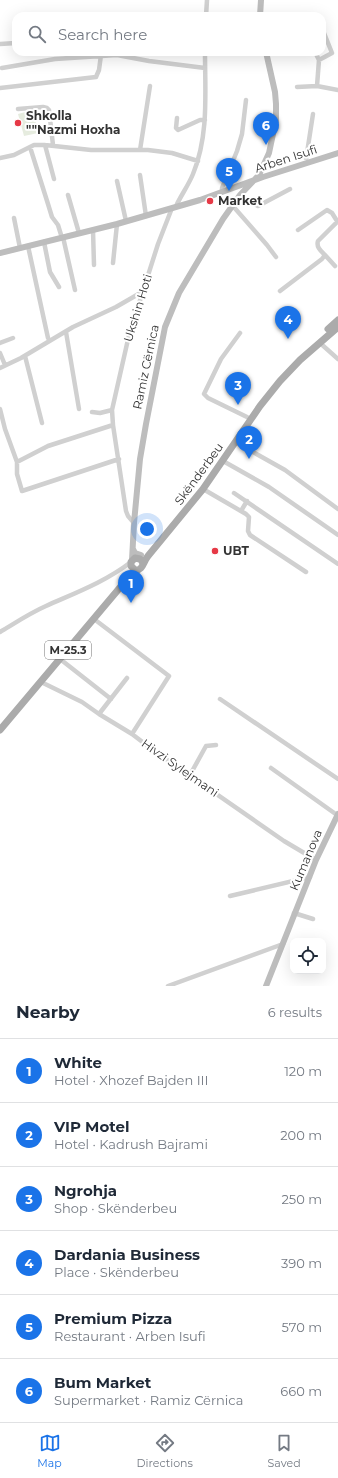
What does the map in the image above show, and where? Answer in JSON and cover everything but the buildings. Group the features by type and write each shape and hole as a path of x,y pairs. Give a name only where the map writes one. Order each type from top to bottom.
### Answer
{"main road":[{"name":"Skënderbeu","path":"137,558 199,486 247,416 276,378 296,356 338,320"},
{"name":"Skënderbeu","path":"137,558 148,556 203,489 260,406 280,381 300,360 338,327"},
{"name":"M-25.3","path":"0,723 124,576 137,558 142,568 128,578 0,730"}],"street":[{"path":"206,12 207,0"},
{"path":"260,12 261,0"},
{"path":"319,60 332,53 326,38"},
{"path":"0,44 12,43"},
{"path":"2,68 92,56"},
{"path":"0,88 96,77 99,70 101,56"},
{"path":"122,56 205,68"},
{"name":"Ukshin Hoti","path":"134,523 126,511 112,410 127,342 142,292 174,207 193,175 198,160 205,120 205,56"},
{"name":"Ramiz Cërnica","path":"137,558 134,523 146,424 165,327 179,293 232,205 259,175 269,153 276,120 276,92 267,56"},
{"path":"317,56 319,60 317,86"},
{"path":"140,150 150,86"},
{"path":"297,87 317,86 338,90"},
{"path":"222,192 222,188 237,151 242,134 246,100"},
{"path":"18,109 43,106 49,110 53,145"},
{"path":"307,153 313,114"},
{"path":"177,118 176,128 178,130 200,120 205,120"},
{"path":"45,145 54,179"},
{"path":"0,158 14,155 30,147 53,145 91,150 140,150 172,153 198,160"},
{"path":"30,147 52,217 58,225 63,237 75,290"},
{"name":"Arben Isufi","path":"0,253 146,216 222,192 306,162 338,153"},
{"path":"140,175 146,216"},
{"path":"117,181 126,221"},
{"path":"240,195 258,206 290,189"},
{"path":"68,195 79,233"},
{"path":"232,205 276,257"},
{"path":"298,230 329,210 338,221 317,244 318,248 336,266"},
{"path":"14,218 20,248"},
{"path":"113,263 117,224"},
{"path":"92,230 94,265"},
{"path":"44,242 50,272 59,287"},
{"path":"28,246 48,338"},
{"path":"280,291 316,265 325,255"},
{"path":"0,368 25,356 66,332 142,292"},
{"path":"66,332 79,409"},
{"path":"240,333 221,359 204,394 208,398 247,416"},
{"path":"0,343 13,338"},
{"path":"320,343 338,359"},
{"path":"0,353 5,365"},
{"path":"25,356 42,423"},
{"path":"0,409 5,429 17,462 17,474 23,492 119,459"},
{"path":"92,412 100,413 112,410"},
{"path":"17,462 48,446 113,425"},
{"path":"236,442 285,470 338,509"},
{"path":"223,461 269,487 338,535"},
{"path":"203,489 249,517 248,531 250,535 306,572"},
{"path":"234,493 338,564"},
{"path":"241,512 247,501"},
{"path":"0,632 35,611 101,581 137,558"},
{"path":"94,619 169,676 132,734"},
{"path":"60,659 111,699"},
{"path":"99,714 128,678"},
{"name":"Hivzi Sylejmani","path":"41,682 82,702 132,734 284,841 316,860"},
{"path":"220,699 338,779"},
{"path":"190,775 206,746 216,745"},
{"name":"Kumanova","path":"266,986 316,860 338,815 271,768"},
{"path":"230,896 310,877"},
{"path":"294,913 313,919"},
{"path":"168,986 283,944"}],"shaded area":[{"path":"33,110 38,133 24,136 18,114"}],"tunnel":[{"path":"306,160 307,153"}],"place":[{"name":"Shkolla \"\"Nazmi Hoxha","path":"18,123"},
{"name":"Bum Market","path":"266,145"},
{"name":"Premium Pizza","path":"229,191"},
{"name":"Market","path":"210,201"},
{"name":"Dardania Business","path":"288,339"},
{"name":"Ngrohja","path":"238,405"},
{"name":"VIP Motel","path":"249,459"},
{"name":"UBT","path":"215,551"},
{"name":"White","path":"131,603"}]}
